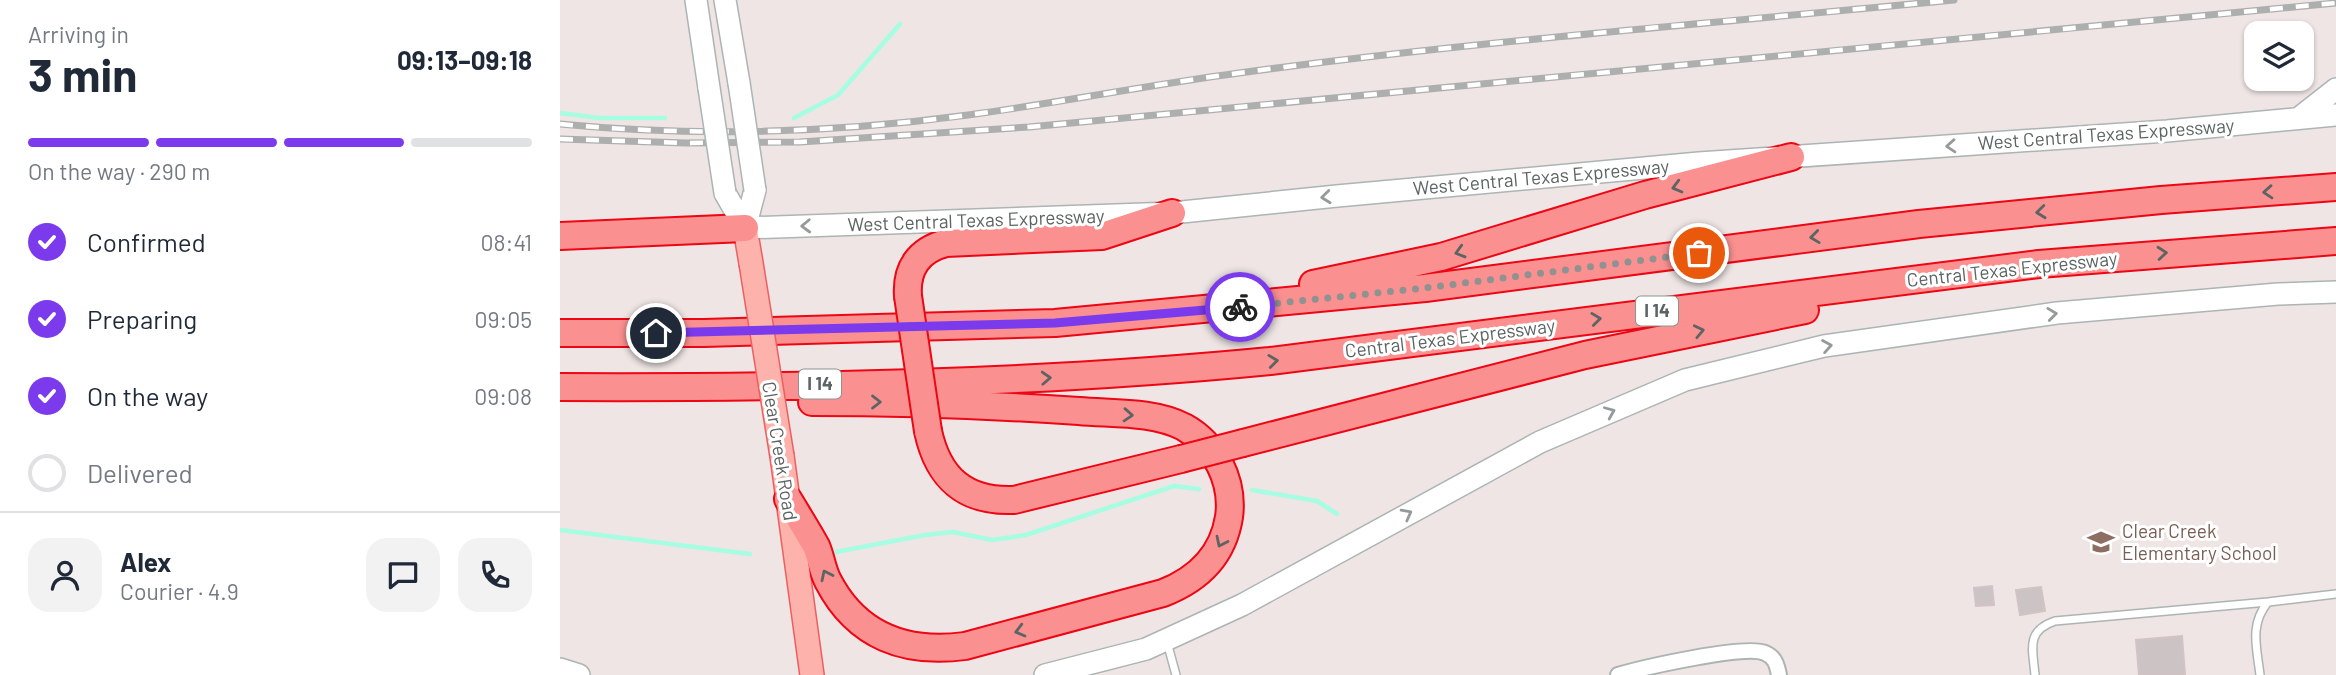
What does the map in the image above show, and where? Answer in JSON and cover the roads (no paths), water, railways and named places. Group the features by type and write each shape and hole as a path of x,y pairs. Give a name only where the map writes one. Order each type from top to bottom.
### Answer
{"highway":[{"path":"1055,323 1113,304 1300,286 1429,260 1645,195 1791,157"},
{"path":"560,333 705,333 1055,323 1425,288 1919,224 2161,200 2336,187"},
{"path":"1172,213 1102,236 946,243 933,246 923,253 909,272 908,296 928,431 938,463 948,477 962,489 997,501 1014,500 1585,355 1783,313 1964,288 2039,264"},
{"path":"560,236 745,228"},
{"name":"Central Texas Expressway","path":"560,387 978,381 1169,371 1270,361 2039,264 2336,241"},
{"path":"560,401 622,387"},
{"path":"663,387 732,402 909,402 1103,413 1164,420 1182,426 1213,454 1225,476 1229,512 1226,532 1210,562 1182,586 965,646 942,649 902,645 864,626 848,610 830,584 821,566 817,549 788,499"}],"main road":[{"path":"696,0 725,193 745,228"},
{"path":"725,0 755,190 745,228"},
{"path":"2298,119 2336,89"},
{"name":"West Central Texas Expressway","path":"745,228 1172,213 1348,194 1791,157 2167,131 2336,115"},
{"name":"Clear Creek Road","path":"745,228 782,456 813,675"},
{"path":"1045,675 1146,649 1167,640 1242,605 1540,442 1685,380 1825,346 2057,313 2278,294 2336,292"},
{"path":"560,669 579,675"}],"street":[{"path":"1618,675 1681,660 1751,651 1768,654 1774,659 1779,675"}],"lane":[{"path":"2035,675 2032,645 2036,631 2055,621 2336,594"},
{"path":"2260,675 2255,627 2258,614 2268,602"},
{"path":"1167,640 1176,675"}],"waterway":[{"path":"794,118 838,95 900,24"},
{"path":"560,113 599,118 665,118"},
{"path":"836,552 953,532 992,540 1026,535 1174,486 1199,489"},
{"path":"1252,490 1317,501 1337,514"},
{"path":"560,530 750,554"}],"railway":[{"path":"560,124 713,132 866,126 968,115 1328,62 1507,42 1954,0"},
{"path":"560,139 686,143 800,142 1029,127 2336,3"}],"place":[{"name":"Clear Creek Elementary School","path":"2101,542"}]}
